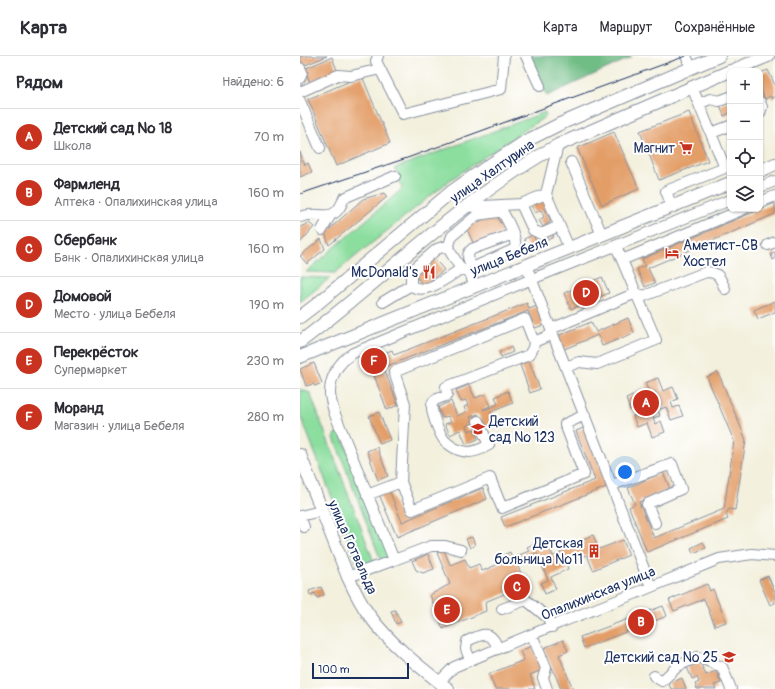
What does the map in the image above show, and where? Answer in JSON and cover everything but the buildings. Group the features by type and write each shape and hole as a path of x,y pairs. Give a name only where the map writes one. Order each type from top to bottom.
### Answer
{"main road":[{"name":"улица Халтурина","path":"300,317 452,192 520,145 560,124 689,62 719,56"},
{"name":"улица Халтурина","path":"738,68 768,56"},
{"name":"улица Халтурина","path":"300,342 465,207 500,180 532,159 558,144 727,72"},
{"path":"763,170 775,164"},
{"name":"улица Бебеля","path":"300,357 727,184"},
{"name":"улица Готвальда","path":"300,455 348,577 356,595 368,615 383,632 419,666 444,685"}],"street":[{"path":"300,92 338,75 351,76 376,61 402,114 501,88 504,56"},
{"path":"526,56 540,86"},
{"path":"300,68 302,72 300,78"},
{"path":"672,206 666,191 727,167 711,134 692,87"},
{"path":"699,104 710,99 719,101 727,98"},
{"path":"300,101 320,148"},
{"path":"711,134 727,127"},
{"path":"558,144 546,194 569,248"},
{"path":"571,162 602,235"},
{"path":"322,230 330,216 340,209 344,198 395,176"},
{"path":"763,186 775,181"},
{"path":"448,248 452,236 477,215 521,204 546,194"},
{"path":"763,201 775,196"},
{"path":"394,560 334,412 330,394 332,380 344,359 353,353 532,279 727,201"},
{"path":"521,204 533,230 541,234 559,226"},
{"path":"465,207 501,209"},
{"path":"411,285 420,290 428,288 515,250 516,244 513,234 501,209"},
{"path":"622,260 737,212"},
{"path":"300,217 307,214 330,216"},
{"path":"474,286 468,270 468,252 472,249 513,234"},
{"path":"566,367 580,362 597,364 656,340 616,246"},
{"path":"411,285 411,273 415,268 437,249 443,247 448,248 468,270"},
{"path":"526,265 651,587"},
{"path":"534,342 552,331 636,293 644,296 706,272 714,272 718,274 724,288"},
{"path":"383,302 411,285"},
{"path":"478,421 489,445 475,451 462,451 456,449 445,440 441,434 432,412 432,403 447,395 446,387 529,355 533,348 534,342 525,319 394,372 405,404 400,482 412,510 490,478 502,508 584,474 565,424 584,415"},
{"path":"612,485 672,464 681,489 647,504 654,523"},
{"path":"367,495 400,482"},
{"path":"304,527 300,516 321,511"},
{"path":"348,577 431,546 445,546 461,550"},
{"name":"Опалихинская улица","path":"444,685 454,667 719,559 752,554 775,556"},
{"path":"502,609 526,600 548,618 552,626"},
{"path":"470,660 466,649 467,641 482,634 489,635 493,638 498,649"},
{"path":"532,635 546,668 543,678 547,689"},
{"path":"660,682 678,666 698,657 722,668 731,689"}],"green space":[{"path":"529,56 631,56 632,57 547,96"},
{"path":"545,112 546,116 450,180 335,273 306,272 402,189 395,168"},
{"path":"300,277 330,278 300,302"},
{"path":"300,389 310,393 374,562 359,568 300,414"},
{"path":"339,428 390,557 381,561 334,438"}],"tram line":[{"path":"300,194 410,157 686,56"}],"place":[{"name":"Магнит","path":"686,148"},
{"name":"Аметист-СВ Хостел","path":"672,253"},
{"name":"McDonald's","path":"429,272"},
{"name":"Домовой","path":"586,293"},
{"name":"Моранд","path":"374,361"},
{"name":"Детский сад № 18","path":"646,403"},
{"name":"Детский сад № 123","path":"478,429"},
{"name":"Детская больница №11","path":"594,551"},
{"name":"Сбербанк","path":"517,587"},
{"name":"Перекрёсток","path":"447,610"},
{"name":"Фармленд","path":"641,622"},
{"name":"Детский сад № 25","path":"729,657"}]}
